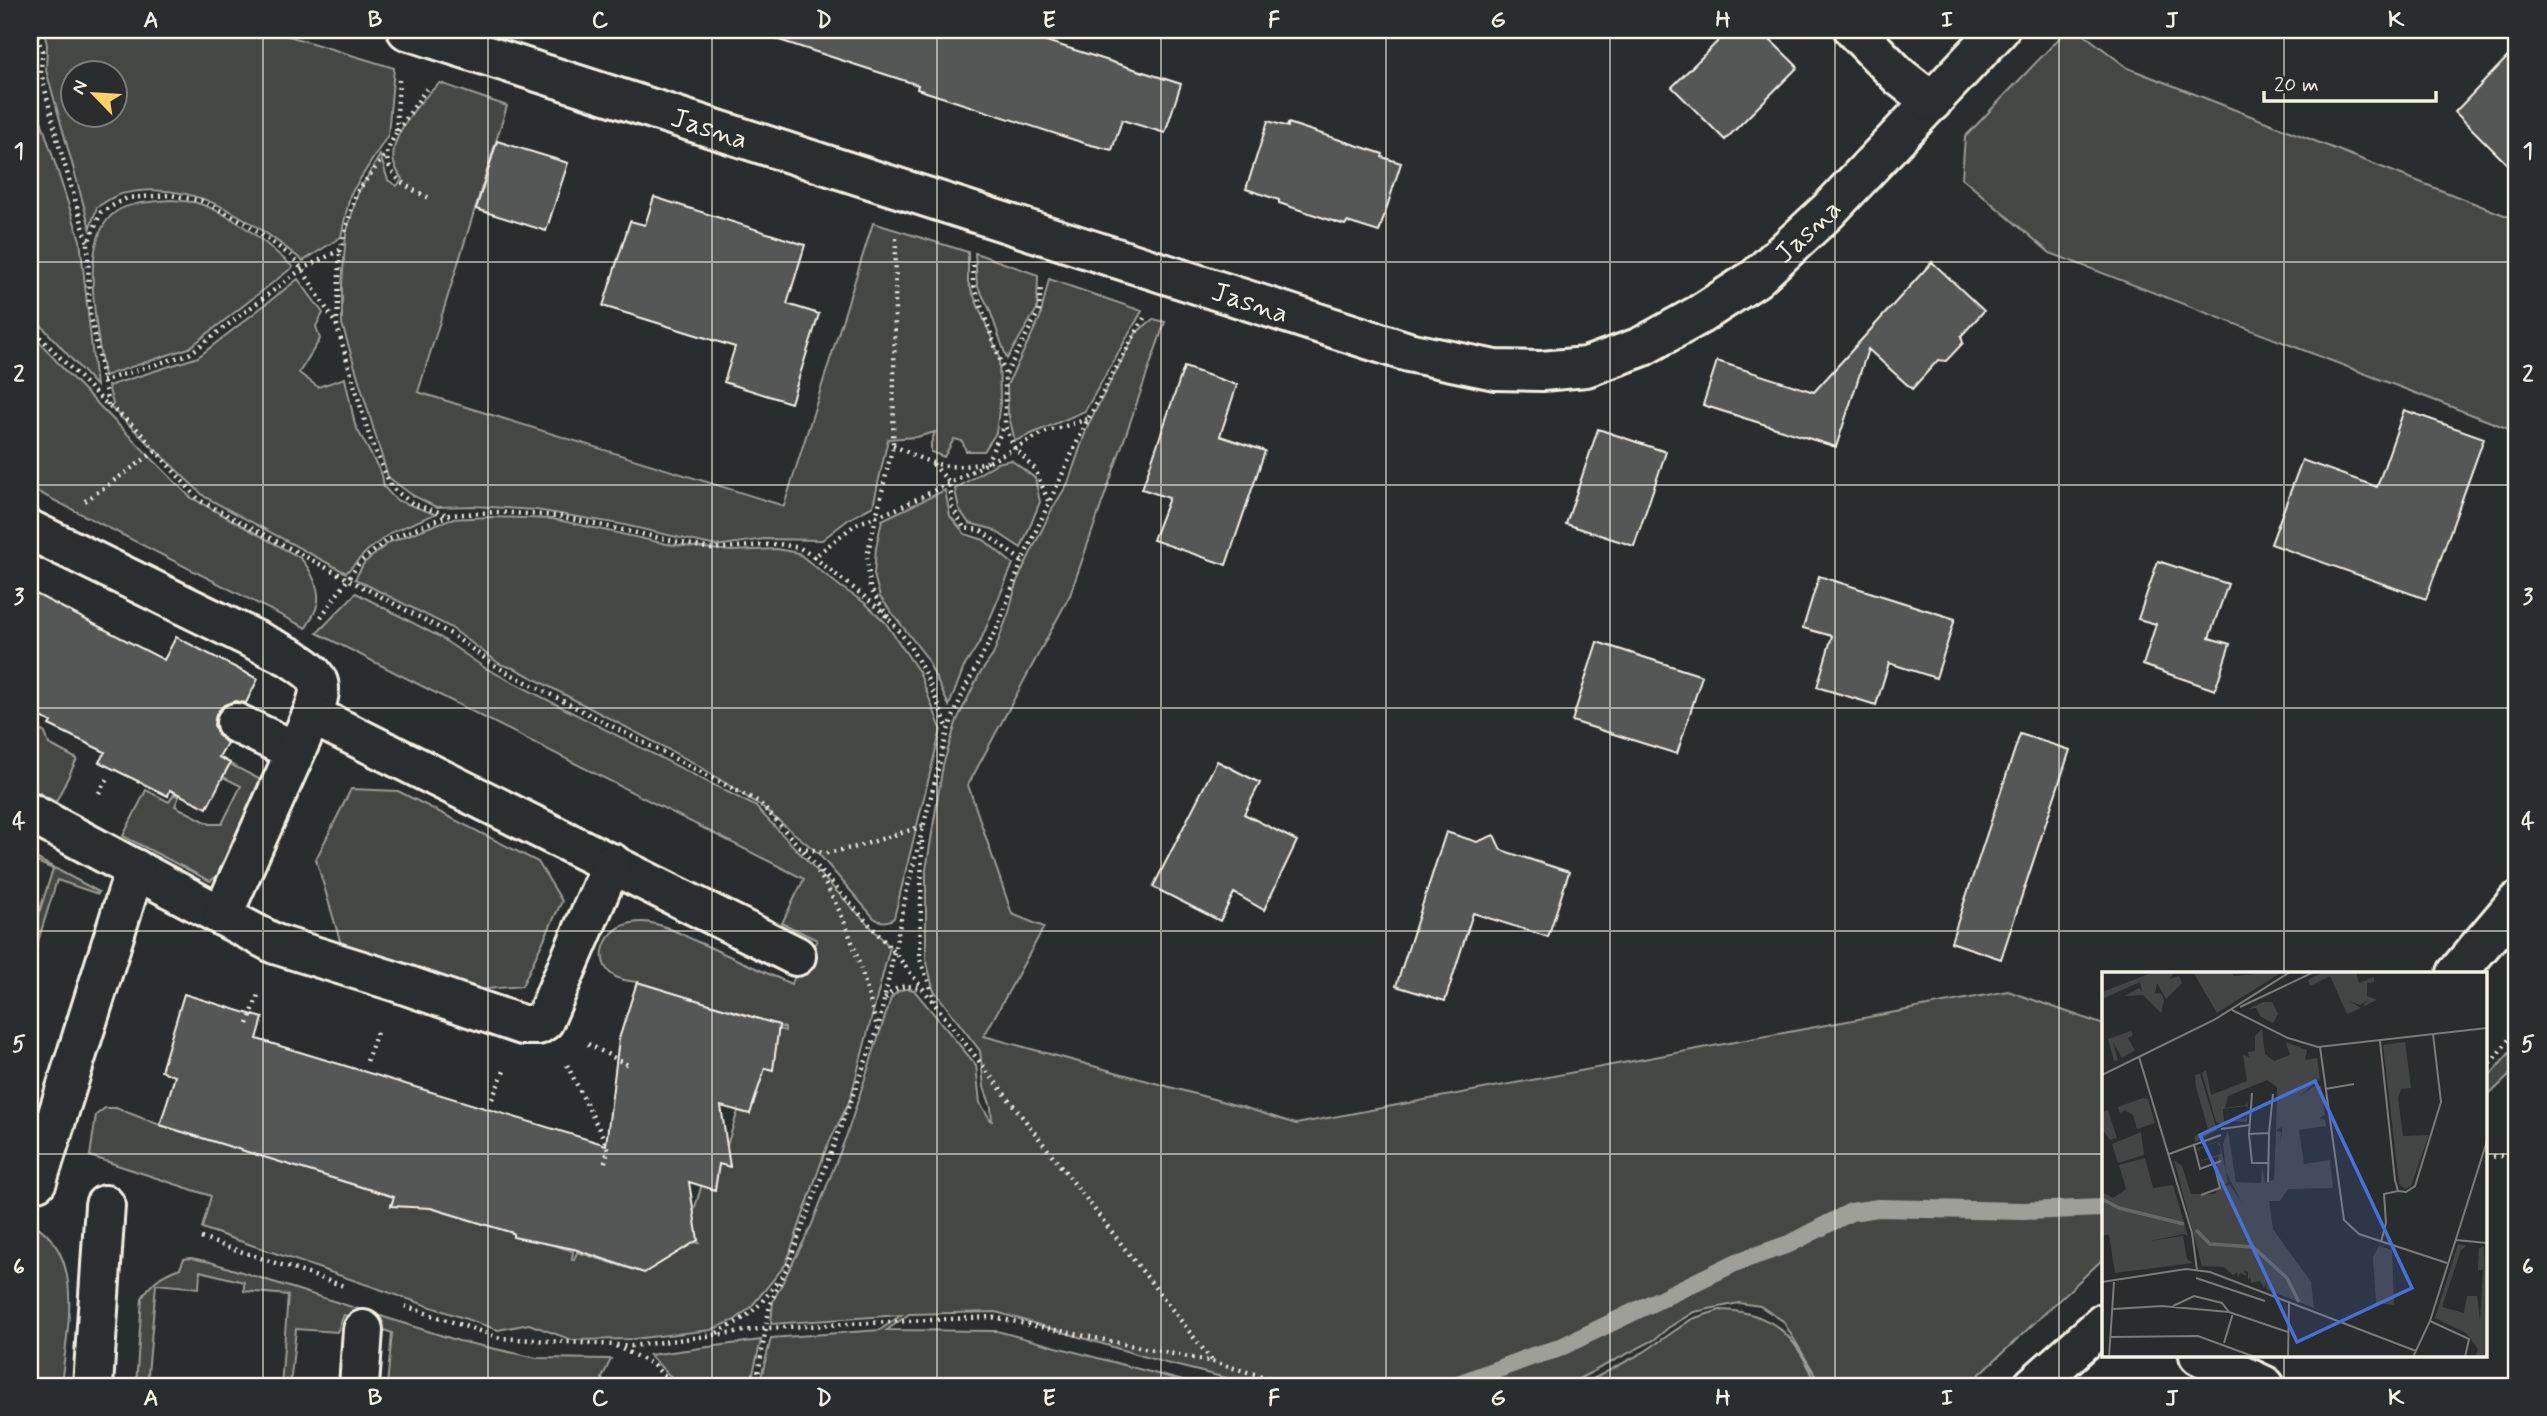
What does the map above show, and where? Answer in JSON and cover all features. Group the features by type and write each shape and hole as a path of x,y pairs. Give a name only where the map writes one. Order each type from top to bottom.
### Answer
{"street":[{"name":"Jasna","path":"407,30 1408,352 1495,370 1542,371 1586,367 1641,347 1699,316 1756,278 1828,211 1999,30"},
{"path":"1854,30 1900,77 1932,102"},
{"path":"34,532 290,657 310,670 320,683 320,694 312,715 222,916"},
{"path":"312,715 796,956"},
{"path":"236,723 295,751"},
{"path":"30,813 275,944 522,1025 538,1025 544,1021 612,863"},
{"path":"37,1181 135,869"},
{"path":"2458,972 2517,902"},
{"path":"93,1386 105,1205"},
{"path":"2034,1386 2102,1325"},
{"path":"359,1386 363,1330"},
{"path":"2201,1356 2265,1386"}],"path":[{"path":"35,30 42,50 41,74 88,243 89,306 108,405"},
{"path":"337,326 340,250 356,193 387,153 396,133 435,76"},
{"path":"396,133 399,79"},
{"path":"387,153 393,173 410,190 432,199"},
{"path":"88,243 101,212 127,198 170,195 202,201 244,222 291,256 337,326 371,442 392,488 413,503 449,515"},
{"path":"897,226 893,445 867,556 870,587 926,675 948,730"},
{"path":"102,381 189,354 302,269 340,250"},
{"path":"971,258 974,268 973,283 1005,374 1004,425 987,463"},
{"path":"1005,374 1039,311 1041,283"},
{"path":"756,1386 770,1304 788,1265 878,1029 907,890 948,730 965,688 999,624 1022,561 1088,419 1146,316"},
{"path":"30,327 108,405 136,428 200,500 451,634 497,667 759,802 895,953 1213,1362"},
{"path":"814,557 856,524 896,509 950,483 1043,433 1088,419"},
{"path":"1004,425 1014,447 1035,469 1050,504"},
{"path":"893,445 933,464 961,468 987,463"},
{"path":"34,532 156,451"},
{"path":"933,464 950,483 951,508 964,528 980,530 1022,561"},
{"path":"290,657 360,562 389,539 449,515 496,512 558,516 711,549 779,544 800,548 888,617"},
{"path":"799,847 827,853 923,826"},
{"path":"923,826 920,860 920,959 938,1008"},
{"path":"810,860 836,901 851,934 878,1029"},
{"path":"884,999 900,985 908,984 924,989"},
{"path":"544,1021 604,1139 607,1150 604,1166"},
{"path":"2488,1066 2517,1029"},
{"path":"2488,1157 2517,1155"},
{"path":"201,1238 357,1290"},
{"path":"713,1335 738,1323 760,1306 788,1265"},
{"path":"396,1303 500,1338 632,1346 767,1328 992,1317 1213,1362 1296,1386"},
{"path":"612,1344 652,1364 675,1386"}],"shaded area":[{"path":"44,30 269,30 394,68 388,135 350,195 341,237 303,261 262,230 219,205 173,191 148,190 115,196 97,207 90,228 63,130 130,130 130,60 60,60 60,120 46,70 47,45"},
{"path":"2067,30 2078,30 2128,68 2517,220 2517,432 2050,253 1962,178 1965,137"},
{"path":"30,55 36,105 80,240 96,386 30,313"},
{"path":"440,83 507,106 418,392 784,506 873,223 968,252 968,282 999,355 1000,402 996,433 984,451 966,451 962,441 954,439 944,457 931,452 935,432 917,437 888,439 873,506 849,519 822,540 764,539 716,546 620,524 536,510 473,506 436,507 412,495 388,477 342,324 342,284 346,234 358,193 380,155 388,180 397,186 402,179 396,169 393,153 401,130 416,108"},
{"path":"170,200 197,203 224,214 260,239 293,267 189,348 104,376 93,288 97,242 104,224 117,211 136,204"},
{"path":"975,253 1038,275 1037,309 1007,359 989,308 977,285"},
{"path":"298,279 323,313 316,326 320,339 299,373 318,387 345,378 355,425 382,475 384,487 396,500 435,514 392,532 367,551 346,573 205,497 110,407 113,404 108,386 198,357"},
{"path":"1049,279 1142,311 1085,411 1015,441 1008,412 1007,385 1040,318"},
{"path":"1153,319 1165,322 1070,595 968,785 1012,914 1044,927 984,1036 1296,1124 2008,991 2102,1024 2102,1260 1967,1386 1822,1386 1783,1321 1760,1306 1739,1303 1694,1312 1654,1340 1565,1386 1258,1386 1166,1363 996,1312 909,1314 887,1330 997,1331 1202,1386 759,1386 771,1338 880,1330 901,1315 771,1324 773,1301 810,1229 847,1134 891,998 896,993 904,989 914,990 976,1065 980,1103 992,1122 980,1051 933,989 926,958 926,870 943,765 957,720 979,675 993,655 1017,581 1051,511 1068,483 1088,425 1136,333"},
{"path":"30,331 66,372 190,497 303,561 311,573 318,593 316,609 306,628 30,488"},
{"path":"1011,460 1035,478 1040,502 1021,548 992,529 969,523 959,509 955,489 997,463"},
{"path":"945,490 950,516 965,534 984,540 1013,564 981,640 964,667 949,706 926,657 880,597 874,575 882,520"},
{"path":"450,519 553,519 667,544 731,551 777,549 798,553 865,603 885,622 919,672 941,729 894,918 884,922 874,918 817,852 759,805 696,764 516,669 500,664 450,627 355,579 364,563 390,542"},
{"path":"356,593 440,637 485,668 755,806 890,947 850,1100 826,1149 786,1264 751,1307 735,1320 711,1330 633,1339 572,1340 529,1324 498,1330 202,1228 211,1196 90,1156 96,1115 105,1108 116,1108 160,1125 364,1188 396,1192 391,1205 397,1198 513,1233 514,1237 518,1238 520,1235 573,1251 572,1260 577,1252 644,1273 675,1254 680,1238 699,1243 698,1240 686,1237 709,1161 730,1167 730,1164 722,1161 738,1111 749,1114 765,1068 773,1070 772,1027 785,1031 785,1028 621,979 611,974 605,966 604,946 609,937 629,923 657,924 791,984 817,940 782,923 804,879 317,633"},
{"path":"30,724 45,733 49,744 77,759 56,802 30,788"},
{"path":"230,764 259,779 261,784 221,873 210,881 123,836 146,790 169,802 174,794 179,797 175,806 210,824 222,824 241,786 223,777"},
{"path":"351,789 398,791 538,862 562,901 522,986 476,990 341,944 316,859"},
{"path":"30,855 99,892 98,894 57,880 30,967 30,941 53,869 30,859"},
{"path":"2517,1044 2517,1068 2488,1096 2488,1078"},
{"path":"30,1222 48,1236 60,1253 67,1274 69,1319 61,1386 30,1386"},
{"path":"191,1258 459,1341 537,1358 611,1359 602,1378 604,1386 387,1386 392,1333 344,1315 337,1332 296,1329 290,1386 281,1386 288,1295 244,1291 244,1282 200,1271 199,1288 156,1284 147,1386 136,1386 142,1298 158,1279 180,1268 184,1259"},
{"path":"1720,1310 1755,1316 1782,1330 1801,1354 1817,1386 1580,1386 1644,1352 1692,1319"},
{"path":"761,1340 750,1386 680,1386 649,1355"}],"building":[{"path":"777,30 1012,30 1181,84 1165,133 1122,120 1112,150 917,89 918,85 776,39"},
{"path":"1729,30 1760,30 1798,67 1725,140 1672,87"},
{"path":"2517,47 2517,174 2455,112"},
{"path":"1268,121 1288,127 1288,123 1383,154 1382,157 1401,163 1379,232 1347,222 1345,225 1246,189"},
{"path":"497,141 568,163 546,231 476,209"},
{"path":"654,197 805,245 787,304 819,314 791,403 724,382 735,347 603,306 630,221 645,225"},
{"path":"1932,262 1984,311 1961,336 1963,343 1946,361 1938,360 1912,389 1868,349 1836,447 1703,405 1717,361 1814,392"},
{"path":"1184,367 1237,385 1220,436 1265,451 1226,565 1153,540 1169,498 1142,489"},
{"path":"2404,410 2484,438 2426,599 2271,544 2302,460 2377,487"},
{"path":"1598,429 1666,452 1634,546 1566,524"},
{"path":"2158,561 2228,584 2209,638 2230,644 2215,690 2143,665 2156,624 2138,619"},
{"path":"1819,576 1955,619 1936,678 1889,663 1876,705 1817,687 1832,636 1803,628"},
{"path":"30,591 164,660 176,637 258,679 246,703 235,701 224,705 216,714 214,725 218,735 227,743 219,757 230,763 207,808 170,790 168,796 99,762 105,752 49,725 51,722 30,711"},
{"path":"1597,642 1702,676 1677,754 1572,721"},
{"path":"2020,734 2070,750 2001,959 1951,942"},
{"path":"1217,761 1260,783 1244,814 1297,841 1264,910 1234,893 1220,921 1153,887"},
{"path":"1446,832 1477,842 1494,835 1501,850 1569,872 1548,937 1473,913 1445,1001 1396,986"},
{"path":"637,982 779,1025 773,1070 765,1068 750,1114 721,1106 730,1167 719,1164 715,1190 689,1182 698,1240 644,1273 574,1249 513,1237 513,1233 431,1208 391,1206 394,1197 160,1125 175,1076 161,1071 184,994 263,1018 257,1039 606,1145 619,1039"}],"waterway":[{"path":"1453,1386 1557,1349 1737,1262 1789,1244 1851,1212 1878,1208 2023,1211 2102,1208"}]}
